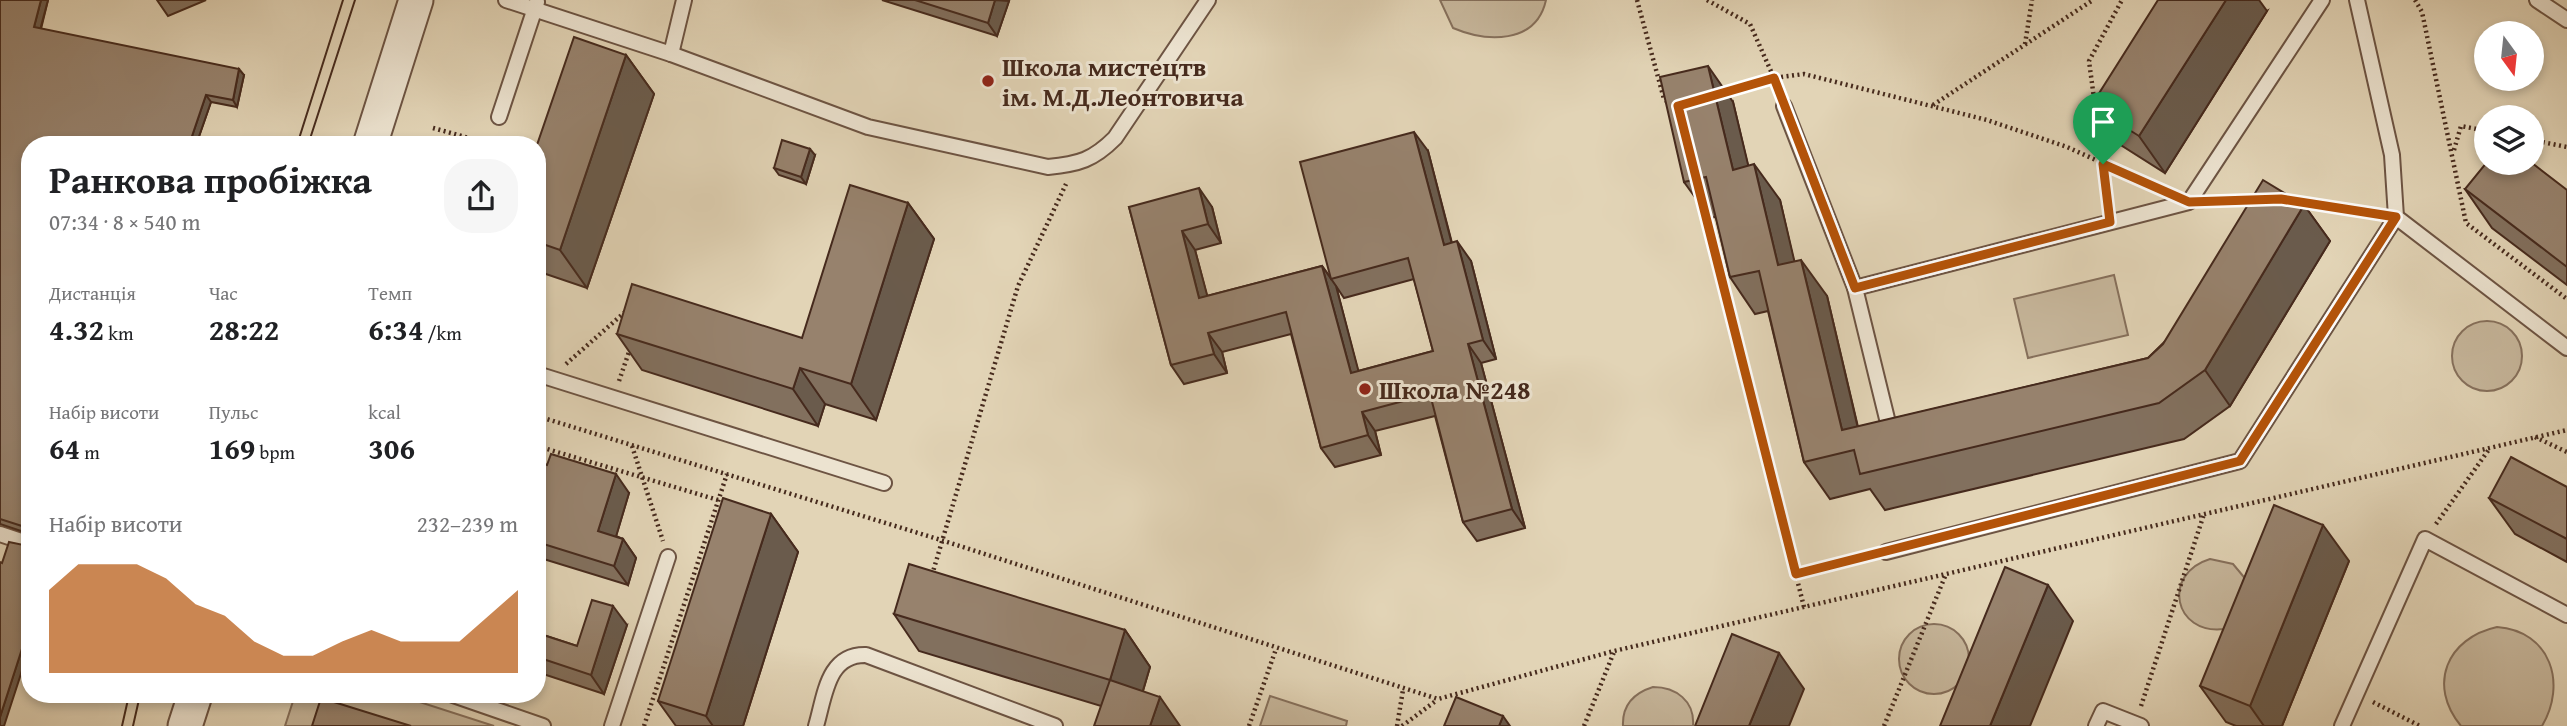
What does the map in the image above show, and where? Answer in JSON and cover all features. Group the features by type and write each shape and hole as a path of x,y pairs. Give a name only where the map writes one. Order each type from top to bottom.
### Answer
{"street":[{"path":"373,136 416,0"},
{"path":"185,726 192,703"}],"lane":[{"path":"506,0 536,5 594,36 671,54 867,127 1048,167 1075,164 1098,155 1115,138 1208,0"},
{"path":"671,54 684,0"},
{"path":"1855,288 2189,202 2322,0"},
{"path":"1886,552 2240,461 2396,217 2392,155 2357,0"},
{"path":"2537,0 2567,20"},
{"path":"499,117 536,5"},
{"path":"1784,106 1855,288 1889,427"},
{"path":"2396,217 2567,348"},
{"path":"546,377 884,482"},
{"path":"0,534 21,541"},
{"path":"2342,726 2425,538 2567,615"},
{"path":"612,726 668,557"},
{"path":"816,726 834,669 847,656 857,655 866,655 1055,726"},
{"path":"476,703 543,726"},
{"path":"2096,726 2103,711 2138,725"}],"path":[{"path":"1637,0 1664,99 1672,105"},
{"path":"1707,0 1750,23 1784,106"},
{"path":"2025,45 2032,0"},
{"path":"1933,105 2093,0"},
{"path":"2110,222 2089,61 2122,0"},
{"path":"2415,0 2422,12 2466,223 2567,299"},
{"path":"1714,96 1774,78 1804,74 1987,120 2103,164 2189,202 2254,200"},
{"path":"2453,153 2461,126 2474,128"},
{"path":"433,128 462,136"},
{"path":"2544,142 2567,147"},
{"path":"931,579 1018,286 1075,164"},
{"path":"2293,201 2396,217"},
{"path":"1703,204 1804,607"},
{"path":"546,374 630,308"},
{"path":"613,398 634,338"},
{"path":"546,419 941,540 1438,699"},
{"path":"1399,726 1438,699 1614,651 2567,430"},
{"path":"2534,437 2567,452"},
{"path":"632,445 668,557 689,587"},
{"path":"2425,538 2490,447"},
{"path":"546,449 718,500"},
{"path":"644,726 727,474"},
{"path":"2138,725 2204,514"},
{"path":"1796,574 1886,552"},
{"path":"1884,726 1946,574"},
{"path":"1249,726 1276,649"},
{"path":"1584,726 1614,651"},
{"path":"1399,726 1403,690"},
{"path":"2357,693 2420,726"}],"shaded area":[{"path":"1440,0 1546,0 1532,25 1521,32 1494,37 1453,28"},
{"path":"2114,275 2128,335 2028,358 2014,299"},
{"path":"2494,321 2507,327 2516,336 2520,342 2520,370 2512,381 2501,389 2480,391 2462,381 2454,370 2452,349 2462,331 2473,323"},
{"path":"2210,559 2233,564 2248,582 2224,629 2207,628 2194,623 2180,602 2184,577 2194,567"},
{"path":"1934,624 1959,634 1969,659 1959,684 1934,694 1909,684 1899,659 1909,634"},
{"path":"2497,627 2530,638 2542,649 2549,662 2553,693 2542,726 2461,726 2451,710 2445,695 2444,680 2455,652 2465,641"},
{"path":"1653,687 1669,690 1682,697 1691,709 1693,726 1623,726 1630,701"},
{"path":"1270,696 1347,721 1346,726 1260,726"},
{"path":"292,703 423,703 494,726 285,726"}],"building":[{"path":"0,0 41,0 34,27 239,69 233,100 206,95 192,136 21,136 21,526 0,519"},
{"path":"915,0 995,0 988,23"},
{"path":"2158,0 2226,0 2139,136 2091,106"},
{"path":"574,37 626,55 560,250 546,245 546,136 540,136"},
{"path":"1708,66 1733,170 1754,164 1778,265 1801,260 1842,430 2148,358 2163,344 2263,180 2304,205 2205,370 2159,403 1860,474 1854,450 1804,462 1759,271 1730,277 1706,177 1684,182 1660,77"},
{"path":"1414,132 1444,245 1457,241 1483,340 1468,344 1512,509 1463,522 1430,394 1362,412 1368,435 1321,448 1286,312 1208,333 1214,354 1171,365 1129,207 1199,188 1208,224 1182,231 1199,298 1322,266 1351,373 1433,351 1408,258 1331,279 1300,162"},
{"path":"782,140 810,149 801,177 774,168"},
{"path":"2544,172 2567,190 2567,267 2465,189 2476,175 2544,175"},
{"path":"850,185 908,203 851,384 800,368 793,389 617,334 632,284 802,338"},
{"path":"551,454 616,474 598,531 623,539 614,566 546,545 547,465"},
{"path":"2511,457 2567,487 2567,539 2489,498"},
{"path":"723,498 771,514 706,716 658,701"},
{"path":"2274,505 2323,525 2250,706 2200,686"},
{"path":"9,542 21,545 21,652 0,717 0,562 2,563"},
{"path":"909,564 1125,630 1110,680 894,614"},
{"path":"2005,567 2048,585 1990,726 1940,726"},
{"path":"592,600 613,606 591,675 546,660 546,636 577,646"},
{"path":"1732,634 1779,653 1749,726 1695,726"},
{"path":"1110,680 1160,697 1150,726 1094,726"},
{"path":"1456,697 1503,716 1499,726 1444,726"},
{"path":"319,703 337,703 411,726 312,726"}],"tram line":[{"path":"300,136 343,0"},
{"path":"311,136 355,0"},
{"path":"122,726 127,703"},
{"path":"133,726 138,703"}],"place":[{"name":"Школа мистецтв ім. М.Д.Леонтовича","path":"988,81"},
{"name":"Школа №248","path":"1365,389"}],"route":[{"path":"1774,78 1855,288 2110,222 2103,164 2189,202 2281,199 2396,217 2240,461 1796,574 1678,106 1774,78"}]}
